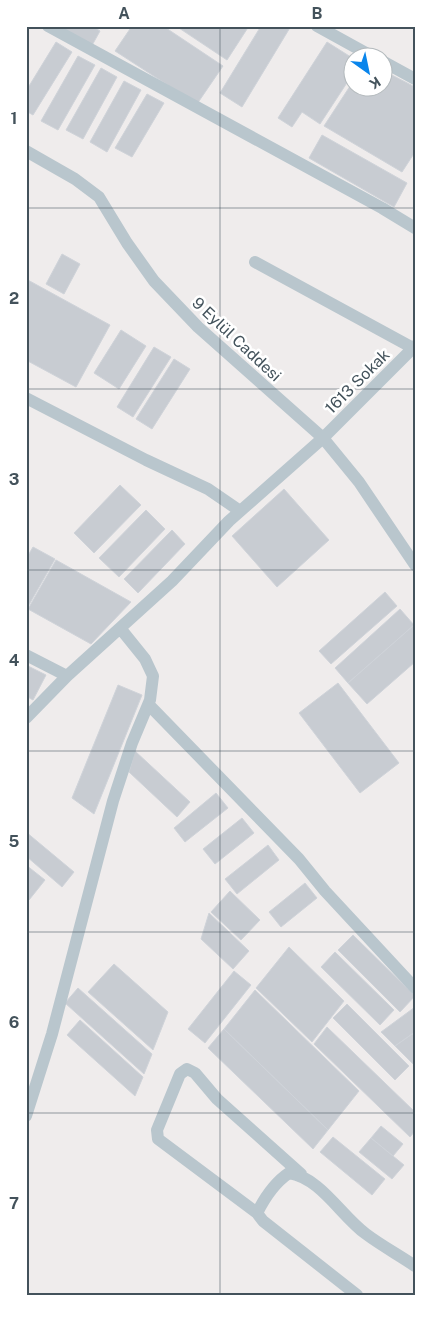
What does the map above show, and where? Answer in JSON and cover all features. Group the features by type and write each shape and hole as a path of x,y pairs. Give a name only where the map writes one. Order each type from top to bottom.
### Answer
{"street":[{"path":"48,26 382,208 415,228"},
{"path":"317,26 357,48"},
{"path":"394,67 415,79"},
{"name":"9 Eylül Caddesi","path":"26,151 75,179 100,197 127,243 154,281 198,327 322,438 359,482 415,565"},
{"path":"255,262 414,347"},
{"name":"1613 Sokak","path":"26,718 67,676 172,581 240,511 322,438 414,347"},
{"path":"26,398 146,460 208,489 240,511"},
{"path":"26,1116 52,1034 113,801 132,742 149,705 153,676 146,659 120,628"},
{"path":"26,655 67,676"},
{"path":"149,705 222,777 415,988"},
{"path":"357,1295 270,1227 257,1213 158,1138 157,1130 180,1074 187,1069 195,1073 217,1099 319,1189 365,1234 415,1266"},
{"path":"257,1213 264,1198 280,1180 289,1173 301,1174"}],"building":[{"path":"50,26 92,26 100,31 90,49"},
{"path":"132,26 163,26 223,66 197,104 115,51"},
{"path":"176,26 249,26 227,60"},
{"path":"261,26 291,26 242,107 220,93"},
{"path":"56,42 72,52 33,115 26,111 26,91"},
{"path":"327,42 344,53 344,87 320,124 302,112 292,127 278,118"},
{"path":"78,56 95,65 58,130 41,121"},
{"path":"101,68 117,77 83,139 66,130"},
{"path":"394,76 415,87 415,152 402,172 324,126 344,95 344,98 394,98"},
{"path":"124,81 141,90 107,152 90,142"},
{"path":"147,94 164,103 132,157 115,148"},
{"path":"322,135 407,183 394,207 309,158"},
{"path":"62,254 80,264 64,294 46,284"},
{"path":"26,279 110,325 76,387 26,360"},
{"path":"121,330 146,346 119,389 94,373"},
{"path":"154,347 171,357 133,417 117,407"},
{"path":"174,359 190,369 152,429 136,419"},
{"path":"120,485 141,505 94,553 74,533"},
{"path":"284,489 329,540 277,587 232,536"},
{"path":"146,510 165,529 119,577 99,558"},
{"path":"172,530 185,544 138,593 124,579"},
{"path":"33,547 55,559 26,610 26,559"},
{"path":"56,560 131,602 91,644 28,609"},
{"path":"385,592 397,606 331,664 319,651"},
{"path":"400,609 414,625 348,683 335,668"},
{"path":"414,625 415,662 367,704 348,683"},
{"path":"26,665 46,675 33,700 26,696"},
{"path":"338,683 399,763 360,793 299,713"},
{"path":"118,685 142,695 94,814 72,798"},
{"path":"135,751 190,802 177,817 129,772"},
{"path":"216,793 228,808 185,842 174,828"},
{"path":"242,818 254,833 215,864 203,849"},
{"path":"26,832 74,872 62,887 26,856"},
{"path":"268,845 279,860 237,894 225,879"},
{"path":"26,865 45,880 29,900 26,897"},
{"path":"305,883 317,898 281,927 269,912"},
{"path":"230,891 260,920 241,940 211,912"},
{"path":"209,913 249,951 233,969 201,939"},
{"path":"353,935 415,996 400,1012 338,950"},
{"path":"289,947 344,1001 312,1042 256,988"},
{"path":"335,952 394,1010 380,1025 321,967"},
{"path":"114,964 168,1012 153,1050 88,992"},
{"path":"234,971 251,985 205,1043 188,1029"},
{"path":"78,988 152,1054 144,1074 65,1003"},
{"path":"255,990 359,1091 328,1130 224,1029"},
{"path":"347,1004 409,1066 395,1080 333,1018"},
{"path":"415,1007 415,1032 395,1046 381,1032"},
{"path":"80,1020 143,1077 135,1096 67,1035"},
{"path":"327,1027 415,1112 415,1131 410,1137 314,1044"},
{"path":"224,1029 328,1130 313,1149 208,1048"},
{"path":"412,1034 415,1037 415,1066 395,1046"},
{"path":"381,1126 403,1144 393,1156 371,1138"},
{"path":"333,1137 385,1179 372,1195 320,1152"},
{"path":"371,1138 404,1165 392,1179 359,1152"}]}
